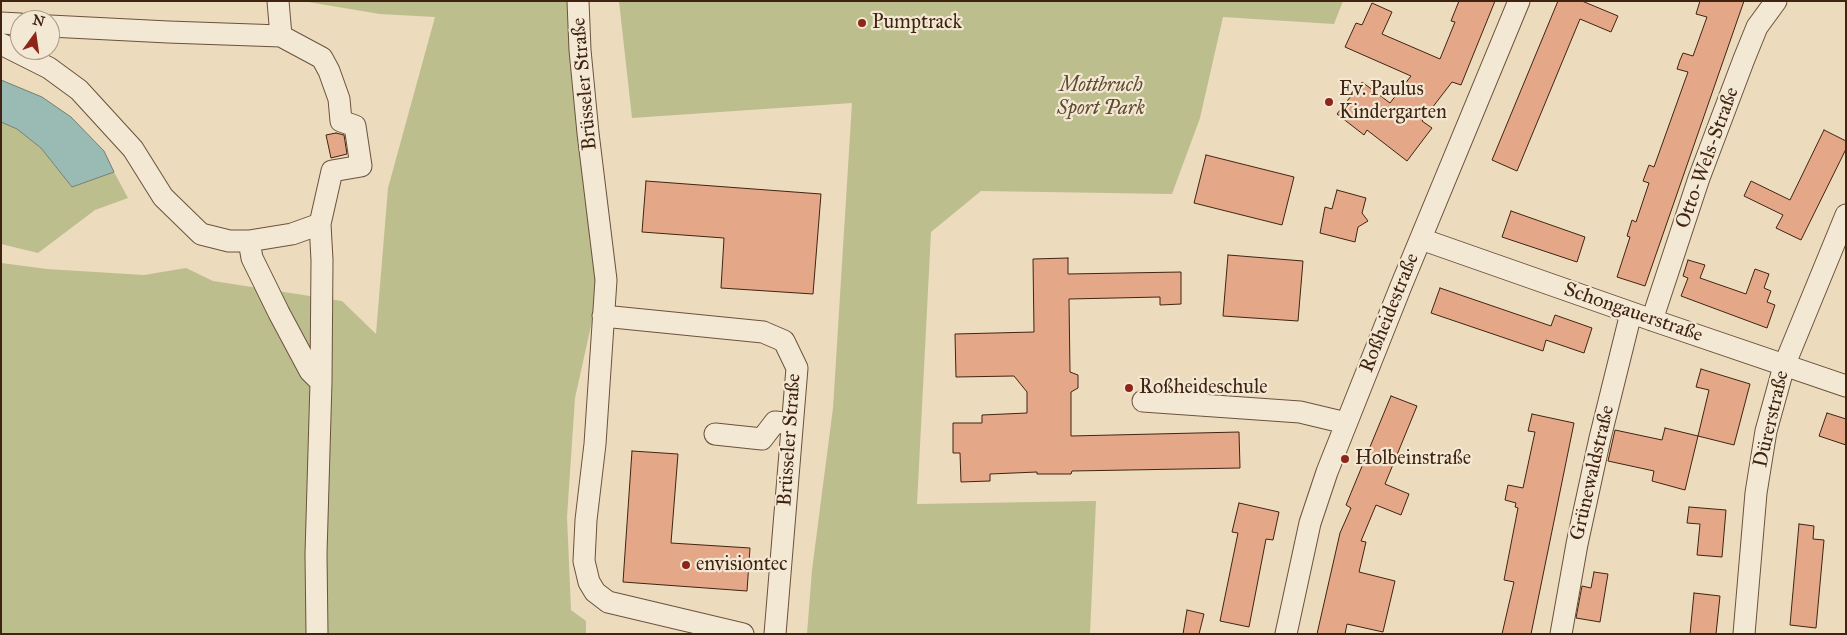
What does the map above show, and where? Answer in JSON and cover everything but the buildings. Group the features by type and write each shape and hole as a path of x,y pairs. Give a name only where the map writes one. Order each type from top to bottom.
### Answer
{"street":[{"path":"278,1 281,36"},
{"name":"Brüsseler Straße","path":"578,1 580,50 588,133 606,280 594,444 586,520 584,561 588,582 595,592 608,602 743,634"},
{"name":"Roßheidestraße","path":"1286,634 1310,523 1327,472 1519,1"},
{"name":"Otto-Wels-Straße","path":"1652,320 1699,178 1750,43 1757,27 1776,1"},
{"path":"60,27 281,36 322,58 339,99 341,121 355,126 361,166 332,171 320,224 322,260 316,554 317,634"},
{"path":"1,44 49,68 79,90 133,149 164,197 201,234 229,241 249,241 292,234 320,224"},
{"name":"Dürerstraße","path":"1744,634 1756,493 1766,431 1784,366 1846,215"},
{"name":"Schongauerstraße","path":"1421,239 1846,386"},
{"path":"249,241 252,258 279,313 310,371 321,382"},
{"name":"Grünewaldstraße","path":"1560,634 1600,438 1631,313"},
{"name":"Brüsseler Straße","path":"603,316 763,332 784,341 796,368 775,634"},
{"path":"1143,401 1300,412 1346,423"},
{"path":"715,434 762,439 775,422 792,424"}],"green space":[{"path":"302,1 570,1 598,294 575,398 567,517 571,610 586,621 586,634 1,634 1,263 47,269 144,275 186,268 213,281 342,301 376,334 388,188 435,17 380,14"},
{"name":"Mottbruch Sport Park","path":"619,1 1343,1 1334,24 1223,17 1200,118 1172,194 981,191 931,232 917,504 1096,501 1090,634 807,634 812,570 833,408 852,103 632,118"},
{"path":"1,122 17,129 41,148 72,187 114,172 128,198 95,210 38,253 1,244"}],"water":[{"path":"1,80 42,97 71,117 104,151 114,172 72,187 41,148 17,129 1,122"}],"place":[{"name":"Pumptrack","path":"862,23"},
{"name":"Ev. Paulus Kindergarten","path":"1329,102"},
{"name":"Roßheideschule","path":"1129,388"},
{"name":"Holbeinstraße","path":"1345,459"},
{"name":"envisiontec","path":"686,565"}]}
